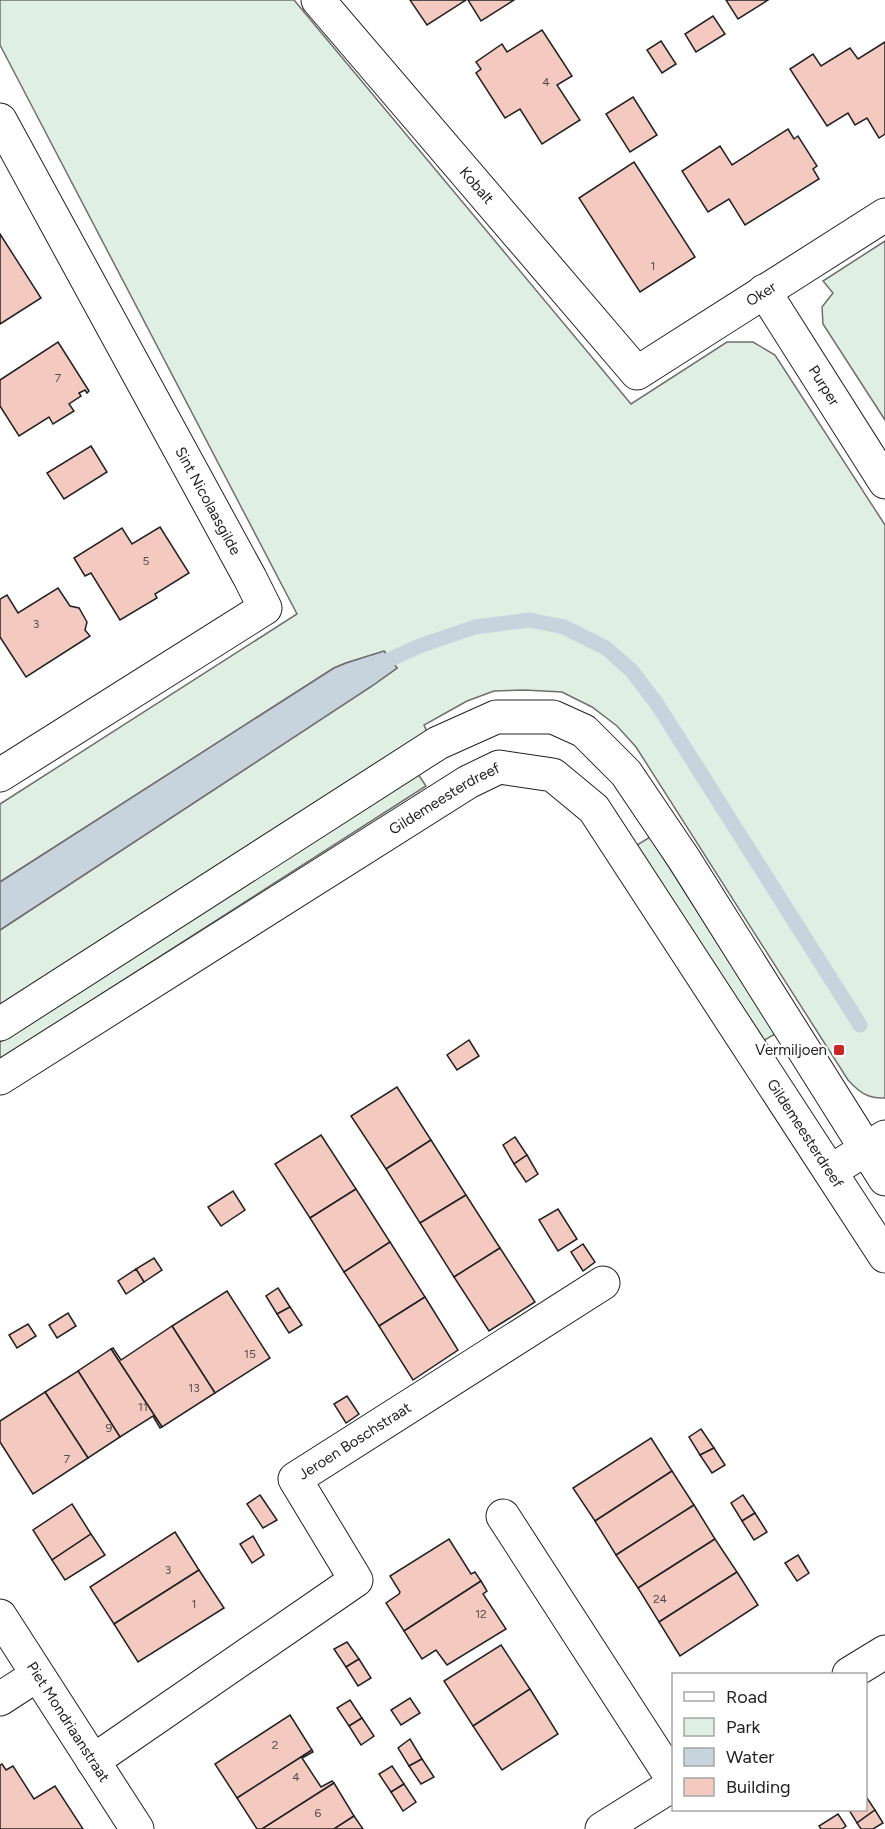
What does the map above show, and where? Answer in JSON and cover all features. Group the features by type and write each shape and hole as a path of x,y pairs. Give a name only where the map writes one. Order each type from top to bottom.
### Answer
{"street":[{"name":"Kobalt","path":"318,0 637,372"},
{"name":"Sint Nicolaasgilde","path":"0,120 265,608 0,775"},
{"name":"Oker","path":"637,372 885,215"},
{"name":"Purper","path":"764,291 885,482"},
{"path":"0,1024 438,743 496,717 553,717 584,731 626,773 876,1143 885,1179"},
{"name":"Gildemeesterdreef","path":"0,1078 468,782 499,767 553,775 594,809 885,1256"},
{"path":"831,1171 876,1143"},
{"name":"Jeroen Boschstraat","path":"93,1761 356,1580 295,1479 603,1283"},
{"path":"503,1516 672,1780"},
{"name":"Piet Mondriaanstraat","path":"0,1616 137,1829"},
{"path":"851,1673 885,1652"},
{"path":"0,1699 37,1675"},
{"path":"609,1827 672,1784"}],"green space":[{"path":"0,0 294,0 631,404 727,342 753,342 775,355 885,525 885,1098 864,1094 848,1080 636,747 617,726 592,707 562,692 494,691 467,701 424,725 428,734 0,1008 0,930 397,668 384,651 334,668 0,882 0,804 297,614 0,45"},
{"path":"885,241 885,420 823,324 822,307 833,293 823,281"},
{"path":"418,774 426,786 0,1059 0,1042"},
{"path":"650,837 775,1034 763,1041 637,845"}],"water":[{"path":"384,651 397,668 0,930 0,882 334,668"}],"building":[{"path":"410,0 466,0 427,25"},
{"path":"468,0 514,0 481,21"},
{"path":"726,0 768,0 738,19"},
{"path":"713,16 725,34 696,52 685,34"},
{"path":"542,30 572,76 557,85 580,120 542,144 520,109 505,118 476,73 481,69 476,62 502,44 507,52"},
{"path":"661,41 676,64 662,73 647,50"},
{"path":"885,42 885,134 879,138 867,118 855,125 848,113 827,126 790,69 813,54 821,66 850,48 858,59"},
{"path":"633,97 657,135 630,152 606,114"},
{"path":"788,129 794,139 798,136 817,166 813,169 819,179 745,225 729,199 708,212 682,171 720,146 732,165"},
{"path":"634,162 695,257 640,292 579,198"},
{"path":"0,234 41,298 0,324"},
{"path":"58,342 89,391 79,393 81,396 69,404 74,411 53,424 49,417 19,436 0,406 0,380"},
{"path":"91,446 107,472 64,499 47,473"},
{"path":"160,527 189,573 155,594 157,598 120,620 91,573 85,576 74,558 122,528 132,544"},
{"path":"58,588 70,606 79,608 87,622 85,630 90,636 26,677 0,637 0,599 7,595 18,613"},
{"path":"469,1040 479,1056 457,1070 447,1055"},
{"path":"397,1087 431,1140 386,1169 351,1116"},
{"path":"321,1135 356,1189 310,1218 275,1164"},
{"path":"515,1137 527,1155 514,1164 503,1145"},
{"path":"431,1140 466,1195 420,1223 386,1169"},
{"path":"527,1155 538,1174 526,1182 514,1164"},
{"path":"356,1189 390,1242 344,1272 310,1218"},
{"path":"233,1191 245,1210 221,1226 208,1207"},
{"path":"466,1195 500,1248 454,1277 420,1223"},
{"path":"558,1209 577,1239 558,1251 539,1220"},
{"path":"390,1242 425,1297 379,1326 344,1272"},
{"path":"583,1244 595,1262 583,1271 571,1252"},
{"path":"500,1248 535,1302 489,1331 454,1277"},
{"path":"154,1258 162,1270 144,1282 136,1269"},
{"path":"136,1269 144,1282 126,1294 118,1281"},
{"path":"278,1288 290,1307 277,1314 266,1296"},
{"path":"227,1291 270,1358 215,1393 172,1326"},
{"path":"425,1297 458,1350 413,1380 379,1326"},
{"path":"290,1307 302,1325 289,1333 277,1314"},
{"path":"68,1313 76,1326 57,1338 49,1325"},
{"path":"28,1324 36,1336 17,1348 9,1335"},
{"path":"172,1326 215,1393 162,1427 111,1349 113,1348 121,1360"},
{"path":"111,1349 162,1427 160,1428 153,1416 120,1437 78,1371"},
{"path":"78,1371 120,1437 88,1458 45,1392"},
{"path":"45,1392 88,1458 33,1494 0,1442 0,1421"},
{"path":"347,1396 359,1414 346,1423 334,1404"},
{"path":"701,1429 714,1448 700,1455 689,1437"},
{"path":"651,1438 672,1471 595,1521 573,1488"},
{"path":"714,1448 725,1465 712,1473 700,1455"},
{"path":"672,1471 694,1505 616,1555 595,1521"},
{"path":"260,1495 277,1520 263,1528 247,1504"},
{"path":"743,1495 755,1513 742,1521 731,1503"},
{"path":"72,1504 91,1534 52,1560 33,1530"},
{"path":"694,1505 715,1539 638,1588 616,1555"},
{"path":"755,1513 767,1532 754,1540 742,1521"},
{"path":"175,1532 199,1570 114,1624 90,1587"},
{"path":"91,1534 105,1555 65,1580 52,1560"},
{"path":"253,1536 264,1555 252,1563 240,1544"},
{"path":"449,1539 471,1574 475,1572 481,1581 404,1631 386,1603 400,1592 390,1576"},
{"path":"715,1539 737,1572 659,1622 638,1588"},
{"path":"798,1555 809,1573 797,1581 785,1563"},
{"path":"199,1570 224,1608 138,1662 114,1624"},
{"path":"737,1572 758,1605 680,1656 659,1622"},
{"path":"481,1581 487,1591 483,1594 506,1629 447,1665 436,1650 422,1659 404,1631"},
{"path":"347,1642 359,1659 346,1667 334,1649"},
{"path":"501,1645 530,1689 473,1726 444,1681"},
{"path":"359,1659 371,1678 358,1686 346,1667"},
{"path":"530,1689 558,1734 502,1770 473,1726"},
{"path":"410,1698 420,1713 401,1725 391,1710"},
{"path":"350,1700 362,1718 349,1726 337,1708"},
{"path":"290,1715 312,1750 237,1798 215,1764"},
{"path":"362,1718 374,1736 361,1745 349,1726"},
{"path":"410,1739 422,1759 409,1766 398,1748"},
{"path":"312,1750 313,1752 302,1758 321,1787 332,1781 334,1783 262,1829 257,1829 237,1798"},
{"path":"422,1759 434,1777 421,1784 409,1766"},
{"path":"2,1764 6,1770 13,1766 34,1799 55,1786 83,1829 0,1829 0,1765"},
{"path":"392,1766 404,1784 391,1792 379,1774"},
{"path":"334,1783 354,1816 334,1829 262,1829"},
{"path":"404,1784 416,1802 403,1811 391,1792"},
{"path":"867,1798 875,1810 857,1823 850,1811 867,1811"},
{"path":"875,1810 883,1823 873,1829 861,1829 857,1823"},
{"path":"838,1814 846,1826 842,1829 821,1829 819,1826"},
{"path":"354,1816 363,1829 334,1829"}],"waterway":[{"path":"371,668 422,645 475,627 530,620 564,627 606,648 632,671 657,704 860,1025"}],"place":[{"name":"Vermiljoen","path":"839,1050"}]}
